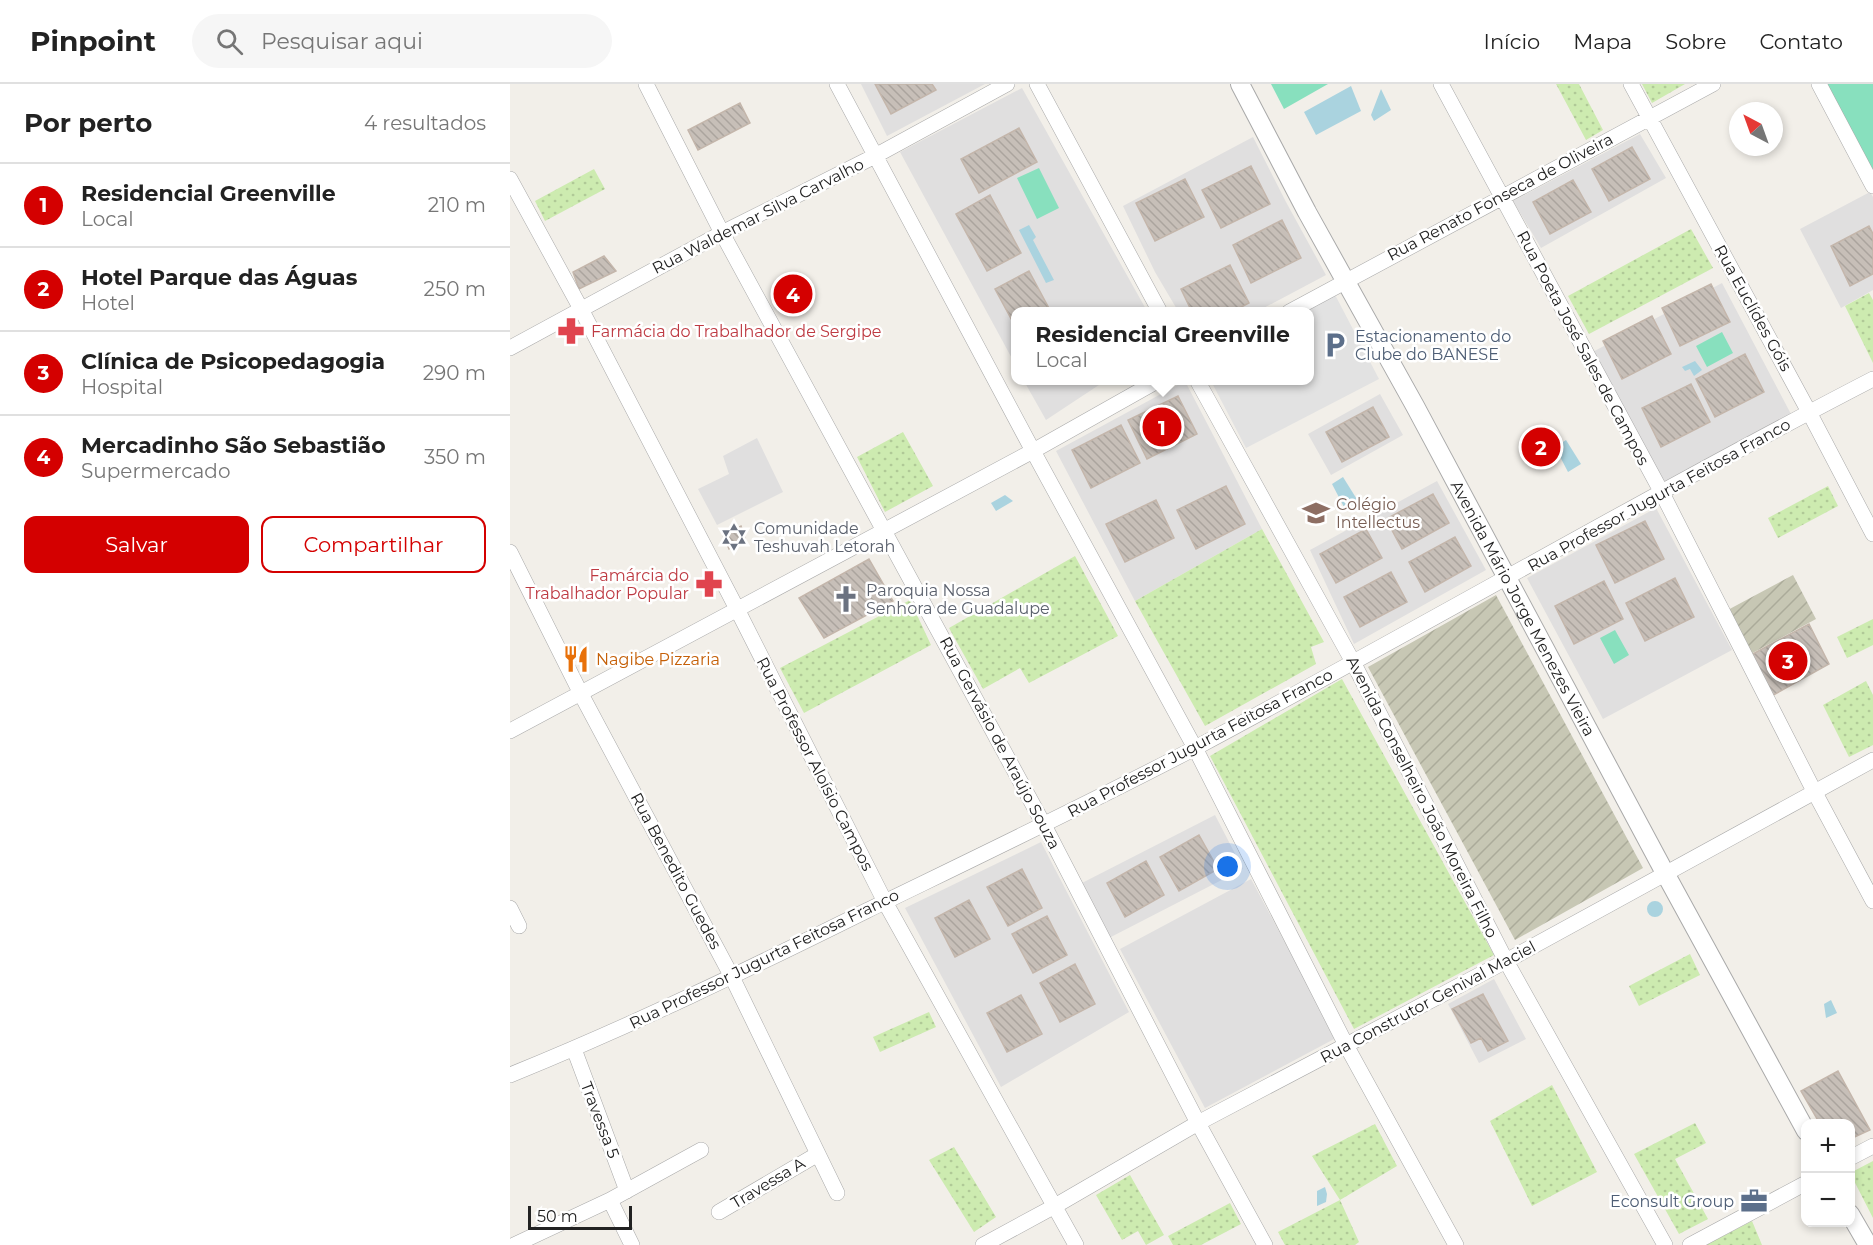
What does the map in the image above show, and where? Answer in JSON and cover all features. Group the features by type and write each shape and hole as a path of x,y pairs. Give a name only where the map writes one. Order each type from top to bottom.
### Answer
{"street":[{"name":"Rua Gervásio de Araújo Souza","path":"646,84 722,233 1044,825 1197,1123 1265,1245"},
{"path":"837,84 1195,748 1346,1044 1456,1245"},
{"name":"Rua Waldemar Silva Carvalho","path":"510,348 722,233 875,156 1007,84"},
{"path":"1037,84 1157,307"},
{"name":"Avenida Mário Jorge Menezes Vieira","path":"1240,84 1307,212 1508,578 1801,1122"},
{"name":"Rua Poeta José Sales de Campos","path":"1441,84 1662,493 1814,791 1873,901"},
{"name":"Rua Euclídes Góis","path":"1631,84 1873,534"},
{"name":"Rua Renato Fonseca de Oliveira","path":"1298,307 1713,84"},
{"path":"1819,84 1873,186"},
{"name":"Rua Professor Aloísio Campos","path":"510,179 581,309 737,609 885,902 1076,1245"},
{"name":"Rua Professor Jugurta Feitosa Franco","path":"510,1075 574,1049 732,977 1044,825 1195,748 1873,379"},
{"path":"510,730 581,694 1152,385"},
{"name":"Avenida Conselheiro João Moreira Filho","path":"1199,385 1353,662 1506,961 1665,1245"},
{"name":"Rua Benedito Guedes","path":"510,552 581,694 732,977 837,1193"},
{"name":"Rua Construtor Genival Maciel","path":"983,1245 1197,1123 1506,961 1873,760"},
{"path":"510,908 519,926"},
{"name":"Travessa 5","path":"574,1049 627,1191"},
{"path":"1855,1156 1873,1146"},
{"path":"514,1245 610,1200 701,1150"},
{"name":"Travessa A","path":"719,1212 818,1154"},
{"path":"1689,1245 1801,1186"},
{"path":"610,1200 632,1245"},
{"path":"1855,1221 1868,1245"}],"shaded area":[{"path":"861,84 985,84 887,136"},
{"path":"1022,88 1145,307 1011,307 1011,357 900,152"},
{"path":"1640,134 1666,178 1541,248 1513,201"},
{"path":"1253,137 1326,275 1266,307 1176,307 1155,272 1123,206"},
{"path":"1870,192 1873,197 1873,290 1841,308 1800,229"},
{"path":"1722,283 1792,416 1658,488 1587,355"},
{"name":"Estacionamento do Clube do BANESE","path":"1332,289 1379,379 1246,448 1213,385 1314,385 1314,307 1297,307"},
{"path":"1026,385 1099,385 1046,420"},
{"path":"1178,385 1187,385 1262,529 1135,601 1056,451"},
{"path":"1380,394 1403,435 1331,475 1308,434"},
{"path":"757,438 783,492 717,525 698,489 729,474 723,456"},
{"path":"1437,481 1486,570 1354,644 1310,550"},
{"path":"1656,508 1732,650 1603,719 1527,578"},
{"path":"1793,575 1816,619 1747,656 1724,612"},
{"path":"1496,595 1643,868 1515,940 1368,667"},
{"path":"1215,815 1243,869 1109,938 1082,883"},
{"path":"1041,842 1129,1012 1001,1087 905,908"},
{"path":"1251,879 1336,1038 1205,1108 1120,949"},
{"path":"1494,979 1526,1039 1479,1063 1448,1004"}],"green space":[{"path":"1271,84 1328,84 1284,109"},
{"path":"1556,84 1579,84 1603,130 1586,140"},
{"path":"1642,84 1685,84 1652,103"},
{"path":"1822,84 1873,84 1873,177"},
{"path":"1039,168 1059,208 1037,219 1017,178"},
{"path":"594,169 605,189 545,221 535,201"},
{"path":"1691,229 1713,268 1589,334 1568,296"},
{"path":"1869,293 1873,300 1873,363 1845,306"},
{"path":"1722,332 1733,353 1707,367 1696,346"},
{"path":"903,432 933,486 885,512 857,457"},
{"path":"1828,486 1838,506 1778,538 1768,518"},
{"path":"1262,529 1324,642 1311,647 1316,664 1205,726 1135,601"},
{"path":"1075,556 1118,636 1029,683 1020,668 983,689 949,628"},
{"path":"910,600 931,645 804,713 780,668"},
{"path":"1873,619 1873,645 1847,658 1837,637"},
{"path":"1615,630 1629,655 1614,664 1600,638"},
{"path":"1342,679 1494,955 1354,1029 1210,756"},
{"path":"1866,681 1873,695 1873,745 1849,757 1823,705"},
{"path":"1690,954 1700,975 1639,1006 1629,986"},
{"path":"929,1012 936,1027 880,1052 873,1037"},
{"path":"1552,1085 1597,1172 1532,1206 1490,1121"},
{"path":"1695,1123 1706,1143 1675,1159 1708,1219 1679,1234 1634,1154"},
{"path":"1375,1124 1397,1166 1340,1200 1312,1156"},
{"path":"954,1147 996,1217 974,1232 929,1160"},
{"path":"1873,1161 1873,1218 1855,1183 1855,1170"},
{"path":"1130,1175 1164,1235 1146,1245 1138,1231 1122,1240 1096,1195"},
{"path":"1340,1200 1359,1242 1355,1245 1285,1245 1278,1232"},
{"path":"1230,1203 1241,1224 1201,1245 1173,1245 1168,1236"},
{"path":"1752,1221 1762,1245 1706,1245"}],"water":[{"path":"1351,86 1361,111 1316,135 1304,112"},
{"path":"1381,89 1391,110 1374,121 1371,115"},
{"path":"1029,225 1036,237 1033,240 1054,280 1046,283 1019,230"},
{"path":"1695,361 1702,370 1694,376 1690,369 1685,371 1682,367"},
{"path":"1566,440 1581,464 1568,472 1555,447"},
{"path":"1343,477 1358,501 1345,509 1332,484"},
{"path":"1005,495 1013,501 996,511 991,503"},
{"path":"1655,901 1661,903 1663,909 1661,915 1655,917 1649,915 1647,909 1649,903"},
{"path":"1831,1000 1837,1013 1826,1018 1824,1004"},
{"path":"1325,1187 1326,1202 1317,1206 1317,1191"}],"building":[{"path":"875,84 932,84 936,90 891,114"},
{"path":"740,103 750,123 698,150 688,130"},
{"path":"1019,128 1037,162 979,193 961,159"},
{"path":"1632,147 1650,179 1609,201 1592,169"},
{"path":"1251,166 1270,204 1221,228 1202,190"},
{"path":"1185,179 1204,217 1155,241 1136,203"},
{"path":"1573,180 1591,212 1550,234 1533,202"},
{"path":"990,195 1021,253 987,271 956,214"},
{"path":"1282,220 1301,258 1251,283 1233,245"},
{"path":"1869,226 1873,234 1873,274 1850,286 1831,246"},
{"path":"604,256 616,271 579,289 573,272"},
{"path":"1230,265 1249,303 1241,307 1190,307 1181,289"},
{"path":"1029,271 1048,307 1011,307 1011,319 995,289"},
{"path":"1711,284 1730,322 1680,346 1662,308"},
{"path":"1652,316 1671,354 1622,379 1603,341"},
{"path":"1745,354 1764,392 1715,417 1696,379"},
{"path":"1691,384 1710,422 1661,447 1642,408"},
{"path":"1178,396 1197,434 1147,459 1128,420"},
{"path":"1373,407 1389,437 1342,462 1326,432"},
{"path":"1121,425 1140,463 1091,488 1072,450"},
{"path":"1226,486 1245,524 1196,549 1177,510"},
{"path":"1433,494 1449,523 1402,549 1386,519"},
{"path":"1156,500 1174,538 1125,562 1106,524"},
{"path":"1645,521 1664,559 1615,583 1596,545"},
{"name":"Comunidade Teshuvah Letorah","path":"741,526 745,539 729,549 723,535"},
{"path":"1366,529 1382,558 1336,583 1320,554"},
{"path":"1455,537 1471,566 1425,592 1409,562"},
{"name":"Paroquia Nossa Senhora de Guadalupe","path":"869,559 893,601 824,638 799,598"},
{"path":"1391,572 1407,602 1360,627 1344,597"},
{"path":"1675,578 1694,617 1645,641 1626,603"},
{"path":"1604,581 1623,619 1574,644 1555,606"},
{"path":"1809,624 1829,664 1768,698 1747,657"},
{"path":"1199,835 1218,869 1179,891 1160,857"},
{"path":"1146,861 1164,895 1125,917 1107,883"},
{"path":"1022,869 1042,908 1008,926 987,887"},
{"path":"969,900 990,939 955,957 935,918"},
{"path":"1047,916 1067,955 1033,973 1012,934"},
{"path":"1075,964 1095,1004 1060,1022 1040,983"},
{"path":"1483,994 1508,1041 1488,1051 1481,1038 1471,1043 1452,1009"},
{"path":"1021,995 1042,1034 1007,1052 987,1013"},
{"path":"1838,1071 1870,1130 1855,1137 1855,1119 1817,1119 1801,1091"}],"place":[{"name":"Mercadinho São Sebastião","path":"793,294"},
{"name":"Farmácia do Trabalhador de Sergipe","path":"571,331"},
{"name":"Estacionamento do Clube do BANESE","path":"1335,345"},
{"name":"Residencial Greenville","path":"1162,427"},
{"name":"Hotel Parque das Águas","path":"1541,447"},
{"name":"Colégio Intellectus","path":"1316,513"},
{"name":"Comunidade Teshuvah Letorah","path":"734,537"},
{"name":"Famárcia do Trabalhador Popular","path":"709,584"},
{"name":"Paroquia Nossa Senhora de Guadalupe","path":"846,599"},
{"name":"Nagibe Pizzaria","path":"576,659"},
{"name":"Clínica de Psicopedagogia","path":"1788,661"},
{"name":"Econsult Group","path":"1754,1201"}]}
